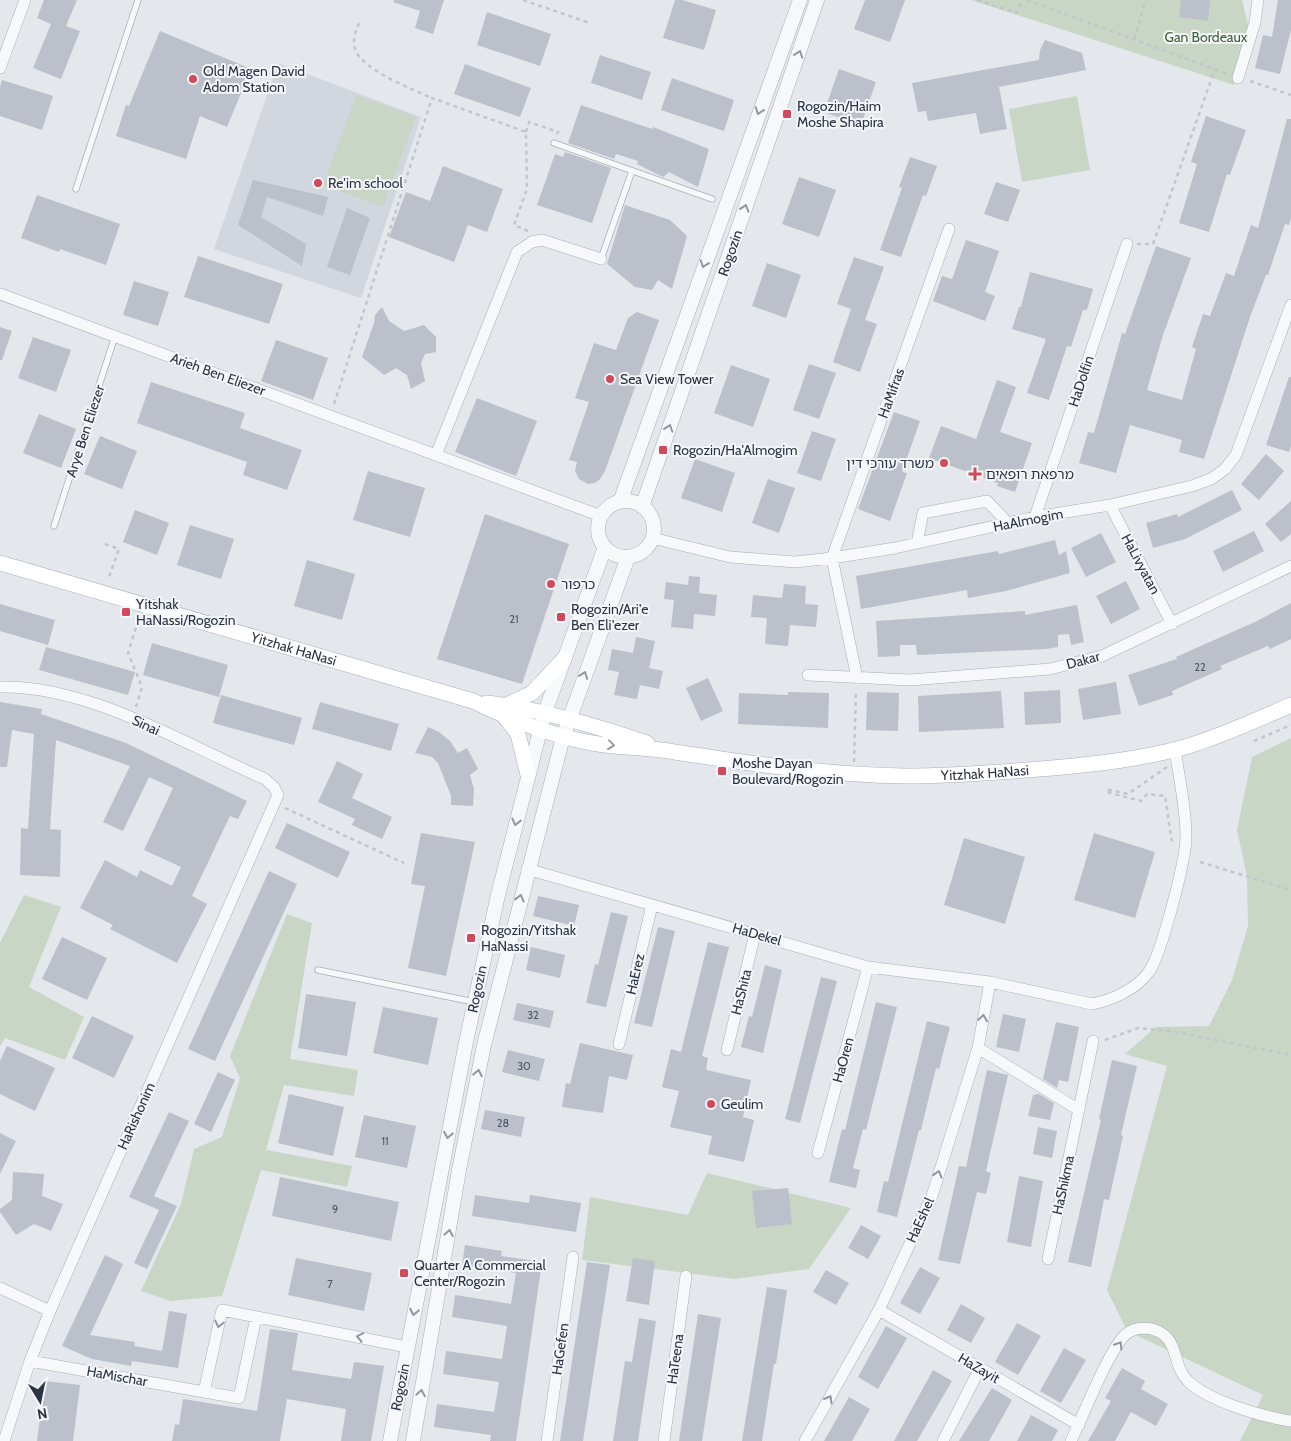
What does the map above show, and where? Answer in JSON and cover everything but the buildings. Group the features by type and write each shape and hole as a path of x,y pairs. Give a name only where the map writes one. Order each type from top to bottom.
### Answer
{"main road":[{"name":"Yitzhak HaNasi","path":"0,563 505,710 542,722 563,736 591,743 670,751 757,765 854,774 906,776 1004,772 1176,754 1291,705"},
{"path":"528,775 518,734 505,710 532,693 564,659"},
{"name":"Yitzhak HaNasi","path":"542,722 568,721 612,731 670,751"}],"street":[{"path":"0,68 25,0"},
{"name":"Rogozin","path":"620,502 800,0"},
{"name":"Rogozin","path":"642,507 817,0"},
{"path":"1238,78 1255,22 1258,0"},
{"name":"HaMifras","path":"832,558 949,229"},
{"path":"436,455 516,252 532,242 542,240 601,259"},
{"name":"HaDolfin","path":"1036,518 1127,244"},
{"name":"Arieh Ben Eliezer","path":"0,294 331,414 601,516"},
{"name":"HaAlmogim","path":"652,538 730,557 795,562 832,558 917,543 1192,486 1211,479 1225,469 1236,455 1291,305"},
{"path":"917,543 923,513 987,501 1008,523"},
{"path":"620,502 635,503 642,507 652,521 652,538 643,551 628,557 611,553 604,547 598,532 601,516 612,505 620,502"},
{"name":"HaLivyatan","path":"1110,504 1172,624"},
{"name":"Rogozin","path":"390,1441 474,1002 528,775 542,722 604,547"},
{"name":"Rogozin","path":"413,1441 477,1078 527,869 563,736 628,557"},
{"path":"832,558 857,678"},
{"name":"Dakar","path":"808,675 910,680 1050,669 1102,656 1291,566"},
{"name":"Sinai","path":"0,687 63,694 107,707 265,780 274,787 276,799"},
{"name":"HaDekel","path":"527,869 868,967 990,982 1092,1004 1114,998 1138,984 1154,963 1184,855 1186,825 1176,754"},
{"name":"HaRishonim","path":"4,1441 30,1361 50,1311 276,799"},
{"name":"HaErez","path":"619,1044 652,905"},
{"name":"HaShita","path":"727,1050 755,934"},
{"name":"HaOren","path":"818,1153 868,967"},
{"name":"HaEshel","path":"805,1441 879,1310 932,1196 978,1048 990,982"},
{"name":"HaShikma","path":"1048,1259 1093,1041"},
{"path":"978,1048 1079,1110"},
{"name":"HaGefen","path":"547,1441 573,1257"},
{"name":"HaTeena","path":"664,1441 686,1276"},
{"path":"0,1288 50,1311"},
{"path":"204,1392 222,1310 407,1347"},
{"name":"HaZayit","path":"879,1310 1079,1425"},
{"name":"HaMischar","path":"30,1361 239,1398 256,1317"},
{"path":"1071,1441 1119,1342 1133,1330 1142,1328 1152,1329 1166,1336 1174,1348 1183,1376 1196,1388 1238,1406 1291,1421"},
{"path":"943,1441 980,1368"}],"lane":[{"path":"76,189 138,0"},
{"path":"554,143 712,199"},
{"path":"601,259 632,171"},
{"name":"Arye Ben Eliezer","path":"54,526 116,336"},
{"path":"318,970 474,1002"}],"path":[{"path":"523,0 590,23"},
{"path":"977,0 1016,13 1022,0"},
{"path":"1027,0 1238,78 1291,94"},
{"path":"1134,39 1146,0"},
{"path":"359,23 354,36 355,50 366,64 432,98 526,132"},
{"path":"1127,244 1154,244 1215,69"},
{"path":"331,414 432,98"},
{"path":"532,242 528,229 514,225 527,189 526,132 529,122 549,129"},
{"path":"104,544 119,549 113,567"},
{"path":"133,719 142,687 128,653 143,605"},
{"path":"854,774 857,678"},
{"path":"1254,741 1291,725"},
{"path":"1173,851 1165,796 1147,794 1141,801 1106,792 1110,790 1128,794 1176,754"},
{"path":"276,799 404,863"},
{"path":"1200,862 1291,890"},
{"path":"1093,1041 1104,1040 1138,1028 1170,1031 1291,1055"}],"shaded area":[{"name":"Re'im school","path":"278,63 421,117 361,298 214,249"}],"green space":[{"name":"Gan Bordeaux","path":"971,0 1242,0 1249,28 1234,85"},
{"path":"356,95 416,117 383,207 323,185"},
{"path":"1077,96 1090,170 1022,182 1009,109"},
{"path":"1291,738 1291,1441 1240,1441 1263,1395 1127,1331 1107,1290 1167,1066 1125,1054 1156,1027 1209,1026 1232,980 1248,926 1247,876 1237,830 1252,757"},
{"path":"24,895 61,907 29,987 84,1017 65,1060 5,1038 0,1046 0,943"},
{"path":"287,914 312,923 290,1059 358,1070 354,1096 284,1085 266,1150 352,1166 347,1187 261,1170 222,1296 171,1301 141,1291 181,1204 194,1149 222,1137 240,1078 230,1056"},
{"path":"707,1173 851,1208 809,1269 735,1279 582,1260 590,1197 688,1215"}],"place":[{"name":"Old Magen David Adom Station","path":"193,79"},
{"name":"Rogozin/Haim Moshe Shapira","path":"787,114"},
{"name":"Re'im school","path":"318,183"},
{"name":"Sea View Tower","path":"610,379"},
{"name":"Rogozin/Ha'Almogim","path":"663,450"},
{"name":"משרד עורכי דין","path":"944,463"},
{"name":"מרפאת רופאים","path":"975,474"},
{"name":"כרפור","path":"551,584"},
{"name":"Yitshak HaNassi/Rogozin","path":"126,612"},
{"name":"Rogozin/Ari'e Ben Eli'ezer","path":"561,617"},
{"name":"Moshe Dayan Boulevard/Rogozin","path":"722,771"},
{"name":"Rogozin/Yitshak HaNassi","path":"471,938"},
{"name":"Geulim","path":"711,1104"},
{"name":"Quarter A Commercial Center/Rogozin","path":"404,1273"}]}
